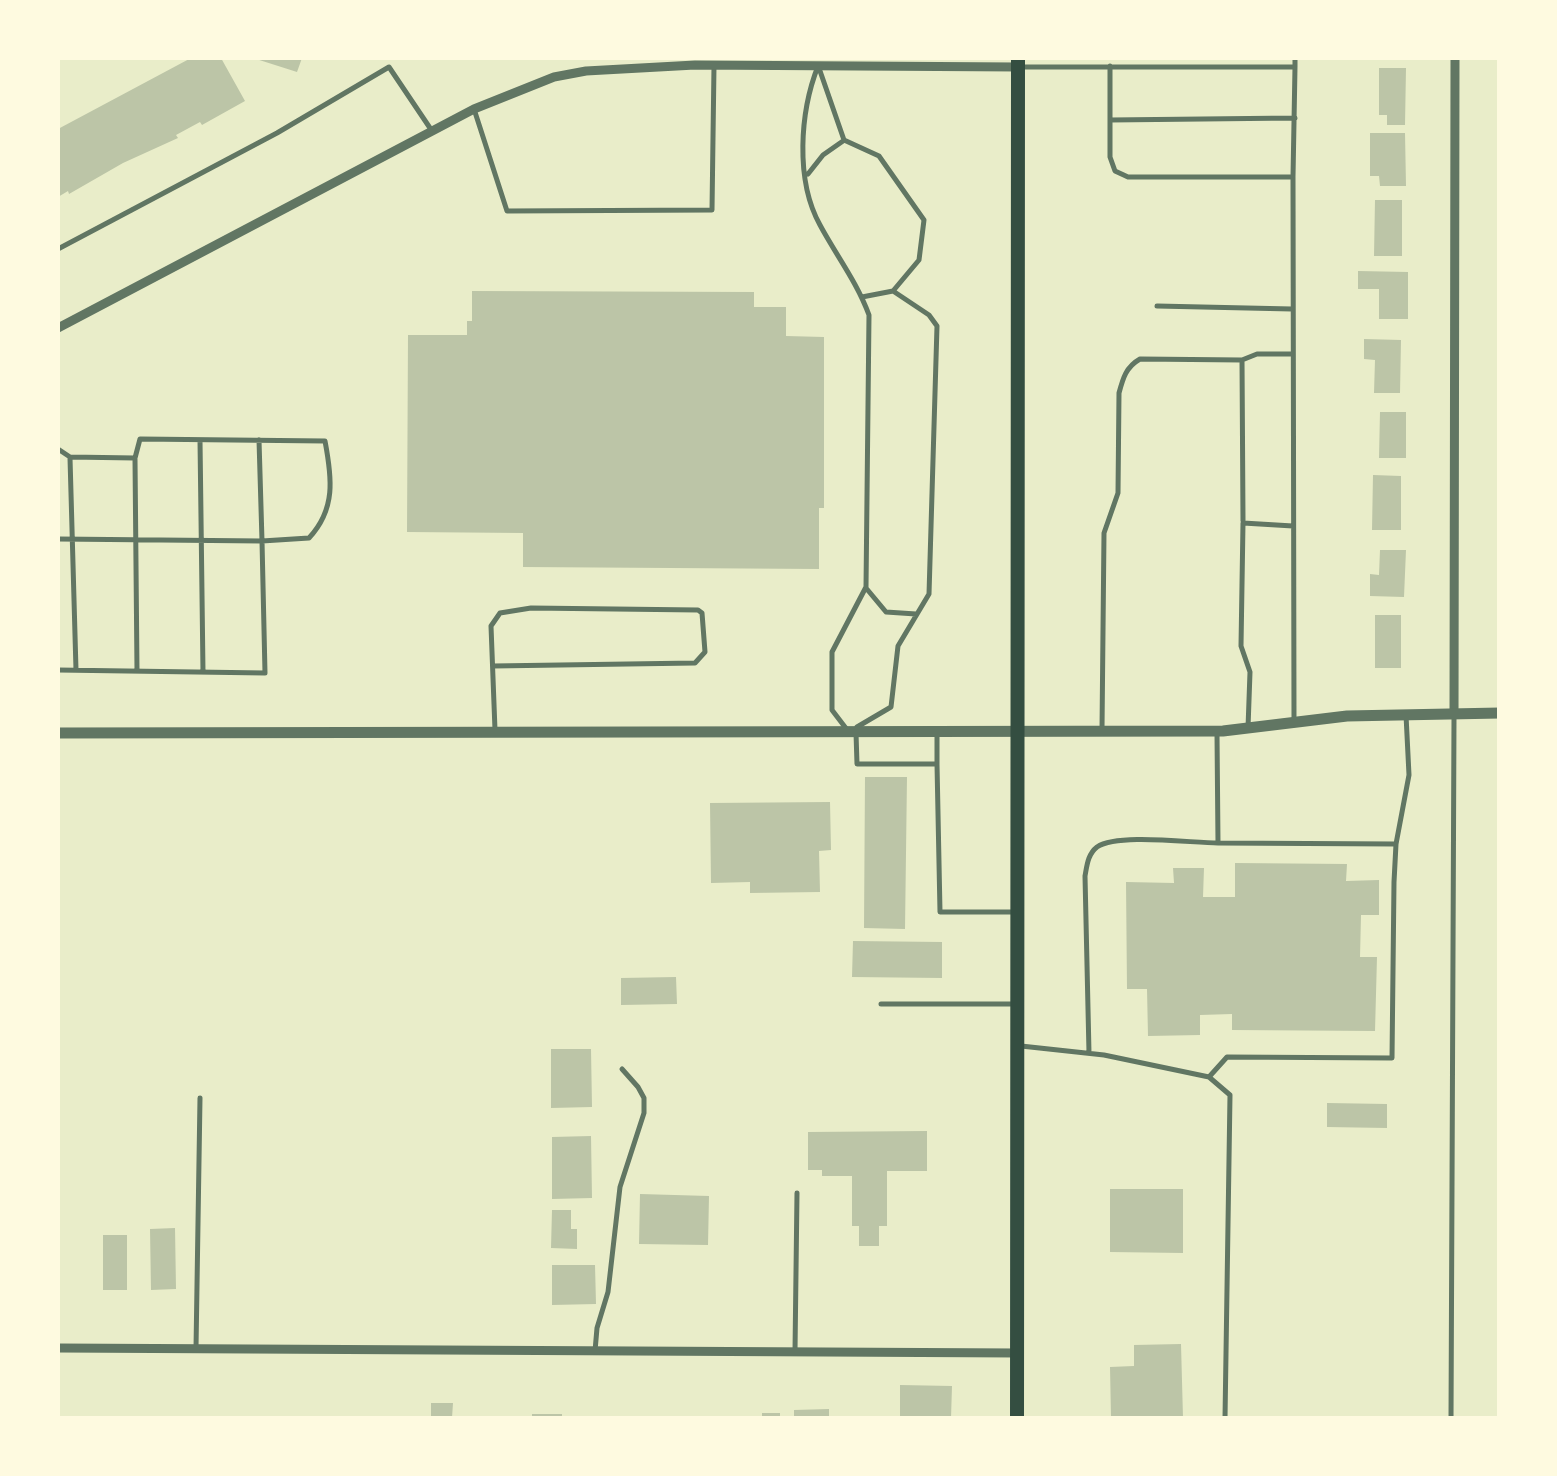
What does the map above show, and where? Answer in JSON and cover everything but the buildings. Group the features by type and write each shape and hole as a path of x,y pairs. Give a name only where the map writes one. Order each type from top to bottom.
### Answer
{"main road":[{"path":"1016,1418 1018,62"}],"street":[{"path":"1454,714 1456,58"},
{"path":"58,328 474,109 554,77 586,70 714,65 1018,62"},
{"path":"58,733 1218,731 1346,716 1500,713"},
{"path":"58,1348 1017,1353"}],"lane":[{"path":"1294,723 1295,58"},
{"path":"1018,62 1295,67"},
{"path":"474,109 508,211 712,210 714,65"},
{"path":"818,66 844,140 879,156 924,220 919,260 893,291 862,297"},
{"path":"818,66 804,112 802,140 807,177 817,220 862,297 868,315 866,587 832,652 832,710 852,732 857,764 937,764"},
{"path":"1110,66 1110,157 1116,172 1128,178 1293,178"},
{"path":"58,249 276,133 390,67 432,131"},
{"path":"1110,120 1295,118"},
{"path":"807,177 823,155 844,140"},
{"path":"852,732 891,706 898,646 929,594 937,326 929,315 893,291"},
{"path":"1157,306 1292,310"},
{"path":"1102,731 1104,532 1118,494 1119,392 1127,370 1140,360 1242,360 1258,354 1292,354"},
{"path":"1242,360 1242,646 1250,672 1248,728"},
{"path":"58,539 134,540 202,540 262,541 309,538 320,526 330,504 330,467 324,441 140,439 135,458 134,540 137,671"},
{"path":"200,440 203,672"},
{"path":"58,670 265,673 258,440"},
{"path":"58,449 70,457 135,458"},
{"path":"70,457 76,670"},
{"path":"1243,522 1293,526"},
{"path":"866,587 886,612 916,614"},
{"path":"492,666 695,662 705,652 702,613 531,608 500,613 490,626 495,733"},
{"path":"1450,1418 1454,714"},
{"path":"1210,1077 1226,1057 1392,1058 1396,844 1408,776 1406,715"},
{"path":"1218,731 1218,843"},
{"path":"937,732 940,912 1018,912"},
{"path":"1089,1053 1085,876 1089,856 1098,846 1116,841 1396,844"},
{"path":"881,1004 1017,1004"},
{"path":"1017,1046 1089,1053 1210,1077 1230,1095 1225,1418"},
{"path":"595,1351 608,1292 620,1187 644,1113 644,1098 622,1070"},
{"path":"196,1348 200,1098"},
{"path":"795,1351 797,1193"}]}
